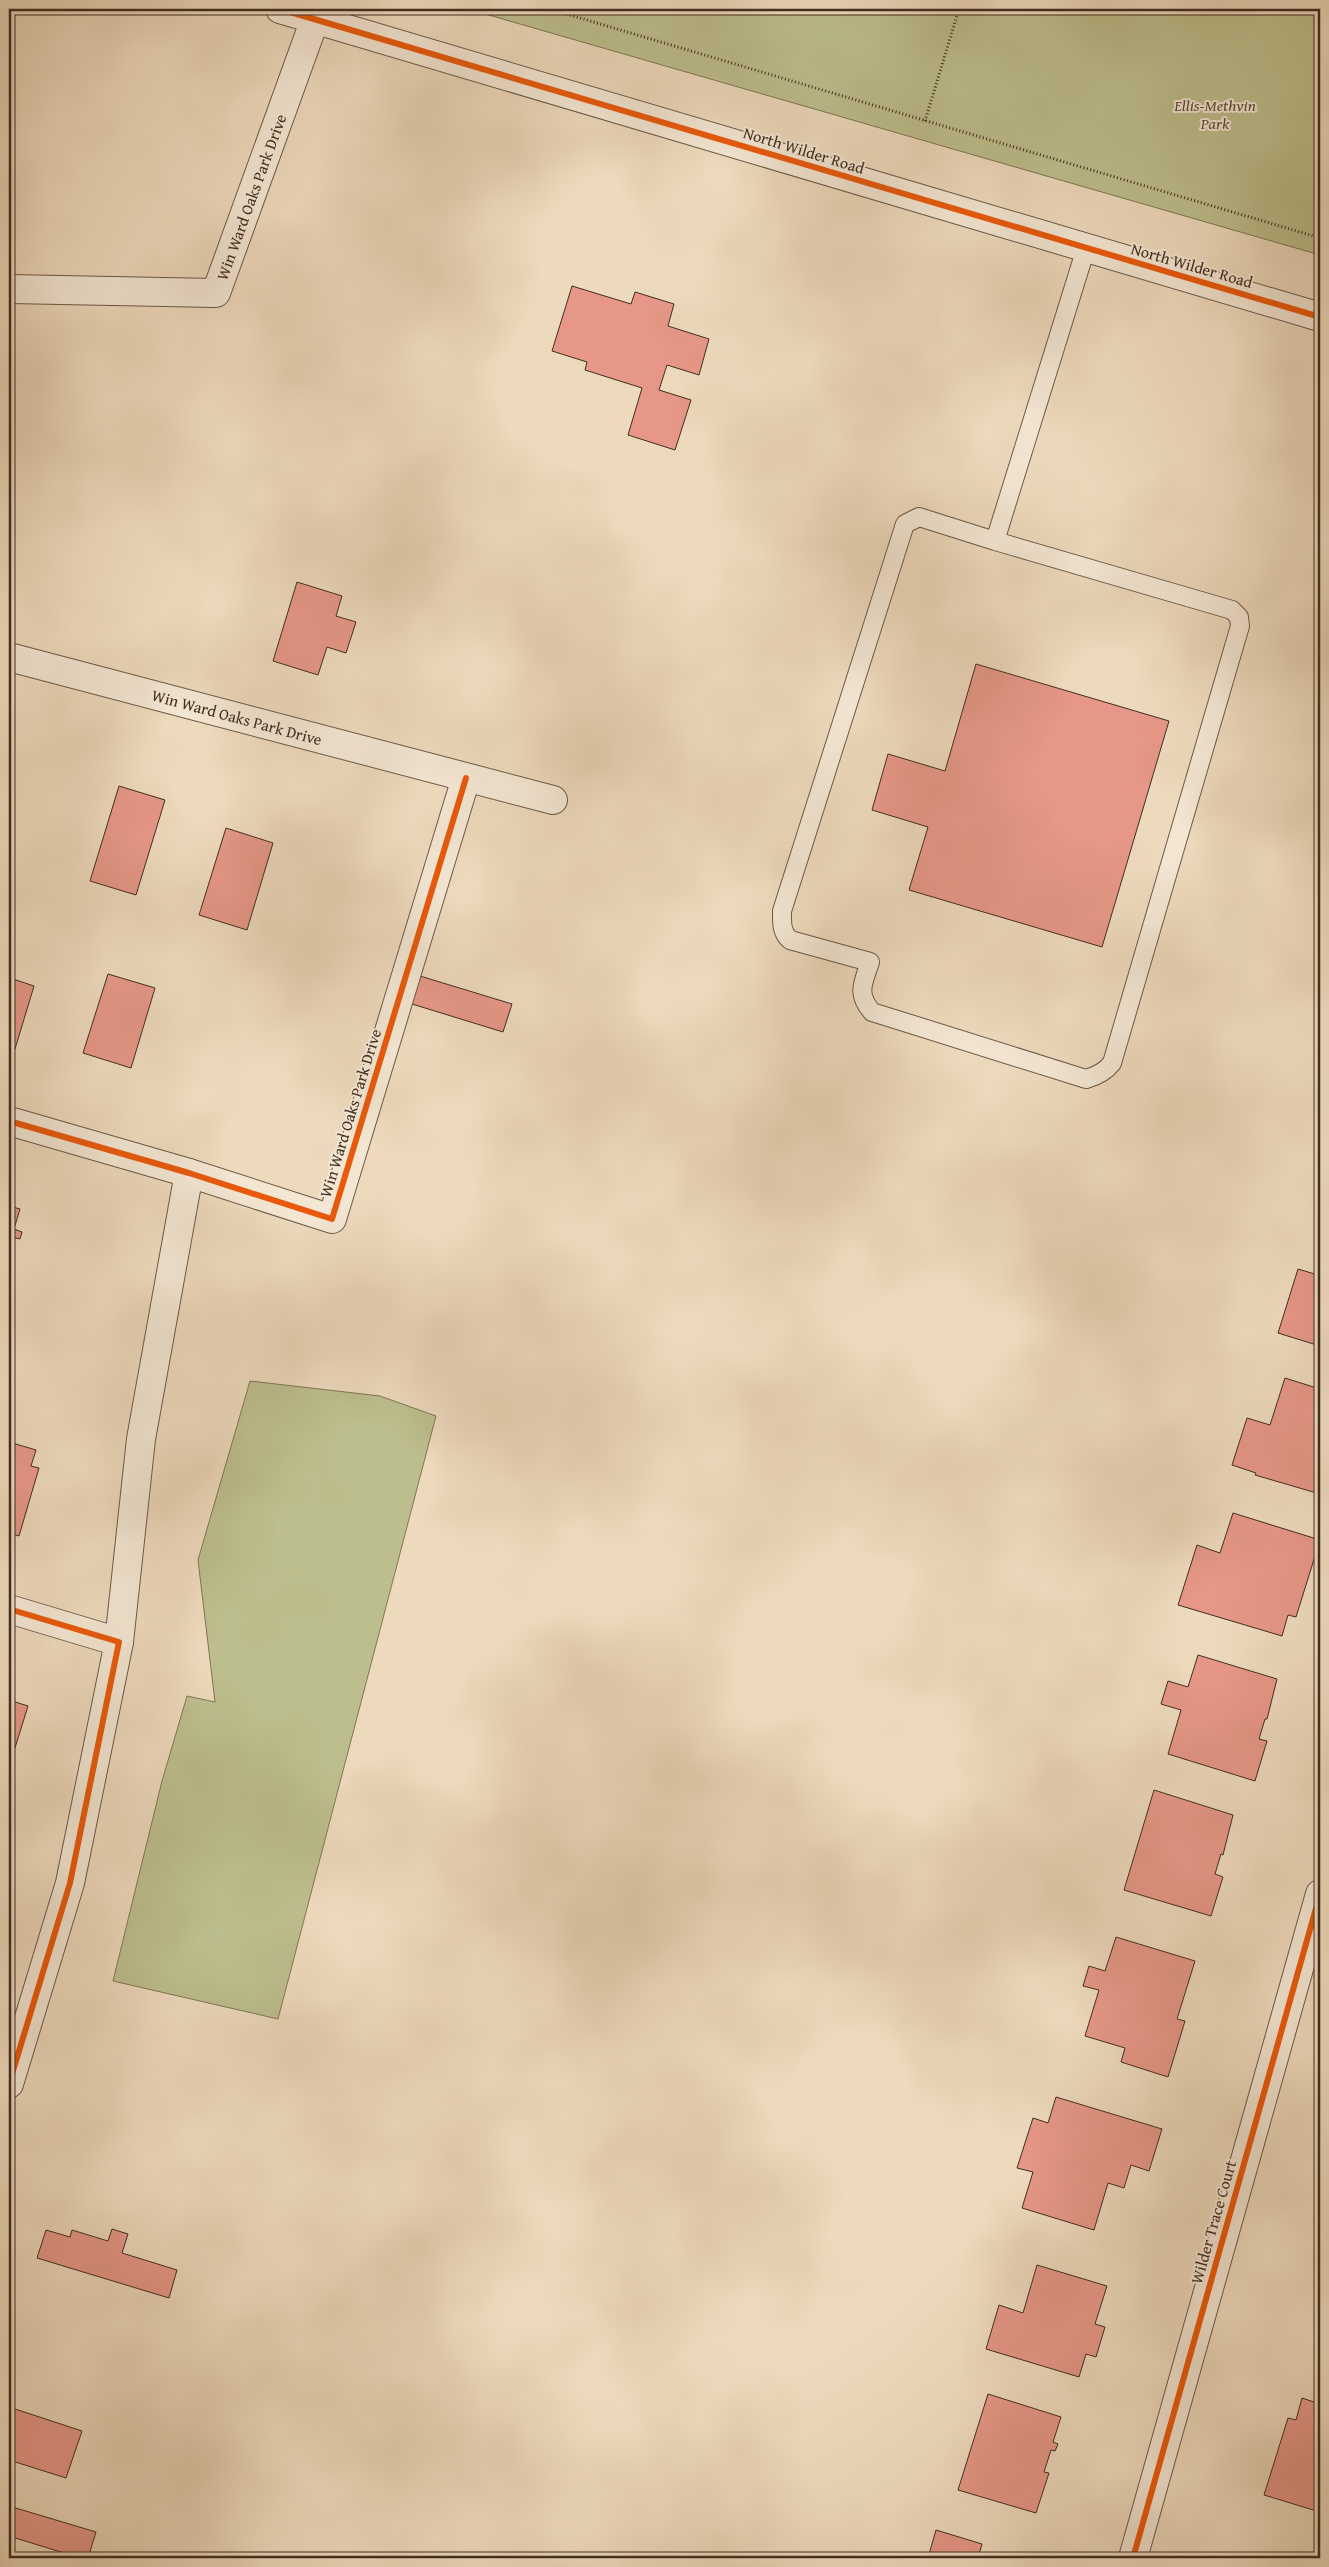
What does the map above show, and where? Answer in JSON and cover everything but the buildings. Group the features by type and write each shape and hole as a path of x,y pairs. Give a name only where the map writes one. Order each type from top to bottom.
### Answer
{"street":[{"name":"North Wilder Road","path":"280,9 1320,317"},
{"name":"Win Ward Oaks Park Drive","path":"9,289 216,293 315,20"},
{"name":"Win Ward Oaks Park Drive","path":"9,656 553,800"},
{"name":"Win Ward Oaks Park Drive","path":"9,1121 189,1173 332,1219 466,778"},
{"path":"9,2084 70,1883 119,1642 141,1440 189,1173"},
{"path":"9,1608 119,1642"},
{"name":"Wilder Trace Court","path":"1133,2558 1320,1894"}],"lane":[{"path":"995,542 1086,248"},
{"path":"919,517 995,542 1232,610 1239,617 1240,626 1112,1063 1106,1070 1086,1079 872,1012 866,1004 861,991 870,962 790,940 784,934 782,924 782,911 905,524 919,517"}],"path":[{"path":"550,9 1320,238"},
{"path":"925,121 959,9"}],"green space":[{"name":"Ellis-Methvin Park","path":"468,9 1320,9 1320,255"},
{"path":"250,1381 380,1396 436,1416 278,2019 113,1981 162,1781 187,1696 215,1702 198,1560"}],"cycle path":[{"path":"280,9 1320,317"},
{"path":"9,1121 189,1173 332,1219 466,778"},
{"path":"9,1609 119,1642 70,1883 9,2084"},
{"path":"1133,2558 1320,1894"}]}
